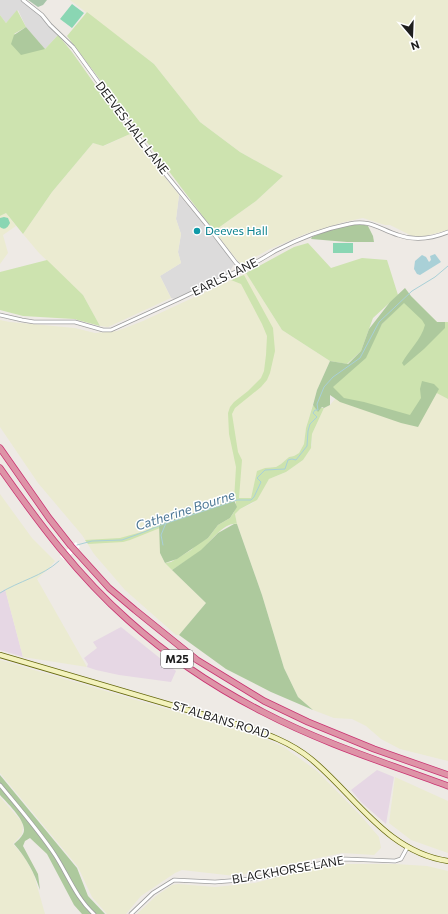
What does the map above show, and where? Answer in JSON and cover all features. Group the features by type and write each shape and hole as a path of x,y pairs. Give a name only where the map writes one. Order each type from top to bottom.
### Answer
{"highway":[{"name":"M25","path":"0,448 49,518 71,546 109,588 197,660 264,701 308,722 374,749 448,775"},
{"name":"M25","path":"0,468 63,552 94,587 128,621 177,659 224,690 262,712 306,733 448,786"}],"main road":[{"name":"ST ALBANS ROAD","path":"0,655 242,726 274,737 294,747 314,762 365,814 384,831 407,848"},
{"path":"407,848 432,858 448,861"}],"street":[{"name":"DEEVES HALL LANE","path":"23,0 42,14 50,25 73,47 159,166 236,263 243,269"},
{"name":"EARLS LANE","path":"0,315 34,322 75,322 103,330 111,330 243,269 298,240 325,230 362,222 371,224 397,235 419,239 448,232"},
{"path":"234,273 236,263"},
{"path":"0,785 48,845 80,899 94,914"},
{"name":"BLACKHORSE LANE","path":"131,914 153,893 174,880 215,882 242,880 265,877 330,861 345,859 395,861 401,859 407,848"}],"shaded area":[{"path":"0,0 21,0 40,15 58,35 45,49 26,27 18,10 6,23 0,15"},
{"path":"179,195 220,244 234,264 229,273 175,299 171,298 160,276 181,263 178,252 181,234 176,219"},
{"path":"5,589 23,657 0,650 0,592"},
{"path":"121,627 176,671 171,682 119,675 87,667 88,664 84,658 97,648 93,642"},
{"path":"377,770 394,777 386,824 362,803 351,790"}],"green space":[{"path":"28,0 47,0 43,5 38,7"},
{"path":"70,0 448,0 448,230 422,237 412,236 390,225 385,225 363,218 305,234 270,249 241,265 214,231 256,201 283,176 240,152 200,122 154,64"},
{"path":"72,4 84,13 72,28 60,19"},
{"path":"17,10 26,27 14,34 45,49 58,35 72,52 130,134 103,146 93,143 52,192 23,234 6,213 0,216 0,15 6,23"},
{"path":"87,12 154,64 200,122 240,152 283,176 256,201 214,231 67,36"},
{"path":"26,27 45,49 21,55 11,44 14,35"},
{"path":"130,134 179,195 176,219 181,234 178,252 181,263 160,276 171,298 108,327 100,326 83,295 39,253 23,234 52,192 93,143 104,146"},
{"path":"6,213 16,226 3,235 8,253 0,264 0,216"},
{"path":"0,218 8,218 10,223 5,229 3,229 0,227"},
{"path":"351,224 368,226 374,242 347,242 311,239 312,237 329,230"},
{"path":"308,243 331,268 362,258 387,260 398,295 373,318 361,351 347,364 330,361 282,330 246,273 294,247"},
{"path":"333,243 353,243 353,253 333,253"},
{"path":"47,260 83,295 100,326 74,319 23,316 0,310 0,272"},
{"path":"246,273 282,330 330,361 317,390 306,428 304,444 299,453 289,457 276,467 265,468 254,485 251,498 238,498 161,523 160,553 165,563 206,603 179,635 176,635 125,590 94,554 82,535 38,483 0,427 0,320 75,328 95,333 117,331 143,321"},
{"path":"244,275 273,328 275,351 267,380 261,387 235,408 232,414 238,452 242,460 239,498 251,498 257,471 265,468 276,467 289,457 299,453 304,444 306,428 313,405 318,411 321,408 324,408 312,434 311,448 303,460 286,472 269,479 257,500 240,509 235,514 237,524 232,524 222,529 202,550 172,570 165,563 171,562 208,538 218,525 230,518 234,512 236,502 234,500 236,467 229,434 228,413 234,402 261,378 264,371 267,336 241,284 231,280"},
{"path":"405,288 437,322 445,322 445,328 404,366 402,363 418,340 425,325 422,320 404,303 382,324 366,358 333,387 344,398 410,415 421,398 420,389 422,381 434,384 439,389 418,427 401,423 340,402 330,395 330,405 324,408 322,407 318,412 313,405 317,390 330,361 348,364 361,351 369,329 390,302"},
{"path":"410,296 437,322 448,322 448,399 431,390 414,422 336,398 328,391 363,359 382,324"},
{"path":"431,389 448,399 448,761 400,749 381,739 366,726 352,719 334,718 313,710 298,697 284,668 235,514 240,509 253,503 269,479 286,472 303,460 312,445 312,434 324,408 330,405 336,398"},
{"path":"0,494 32,538 55,561 37,579 87,667 23,657 5,589 0,592"},
{"path":"234,500 237,507 230,518 218,525 208,538 177,559 165,563 160,553 159,524"},
{"path":"159,524 160,528 123,542 88,544 85,540 120,538 145,531"},
{"path":"234,524 237,524 262,595 284,668 298,697 313,710 271,692 226,669 179,635 206,603 172,570 201,550 218,533"},
{"path":"0,660 262,737 285,748 317,771 361,816 379,837 381,848 374,855 342,853 235,876 182,870 175,873 141,896 126,914 107,914 92,897 78,867 0,773"},
{"path":"0,775 77,868 88,896 105,914 82,914 74,905 47,854 30,838 25,841 23,846 38,874 40,890 30,866 14,844 23,834 23,824 16,813 0,795"},
{"path":"395,777 448,801 448,853 411,840 389,823"},
{"path":"0,797 22,822 22,834 13,844 25,858 34,875 45,914 0,914"},
{"path":"342,864 395,864 427,866 448,871 448,914 137,914 156,896 172,885 178,884 215,887 255,883 315,867"}],"water":[{"path":"435,254 441,262 420,275 417,274 414,269 415,261 422,255 426,257 429,262 431,260 430,256"}],"pier":[{"path":"76,542 80,547 64,560 60,556"}],"waterway":[{"name":"Catherine Bourne","path":"77,545 92,541 122,540 161,525 237,500 251,500 261,482 257,478 265,470 285,469 288,460 296,460 307,446 310,424 317,417 313,413 315,410 318,410 317,404 324,387 333,377 360,358 379,322 412,291 435,277 448,266"},
{"path":"163,545 161,535 166,523"},
{"name":"Catherine Bourne","path":"0,593 46,571 59,561"}],"place":[{"name":"Deeves Hall","path":"197,231"}]}
